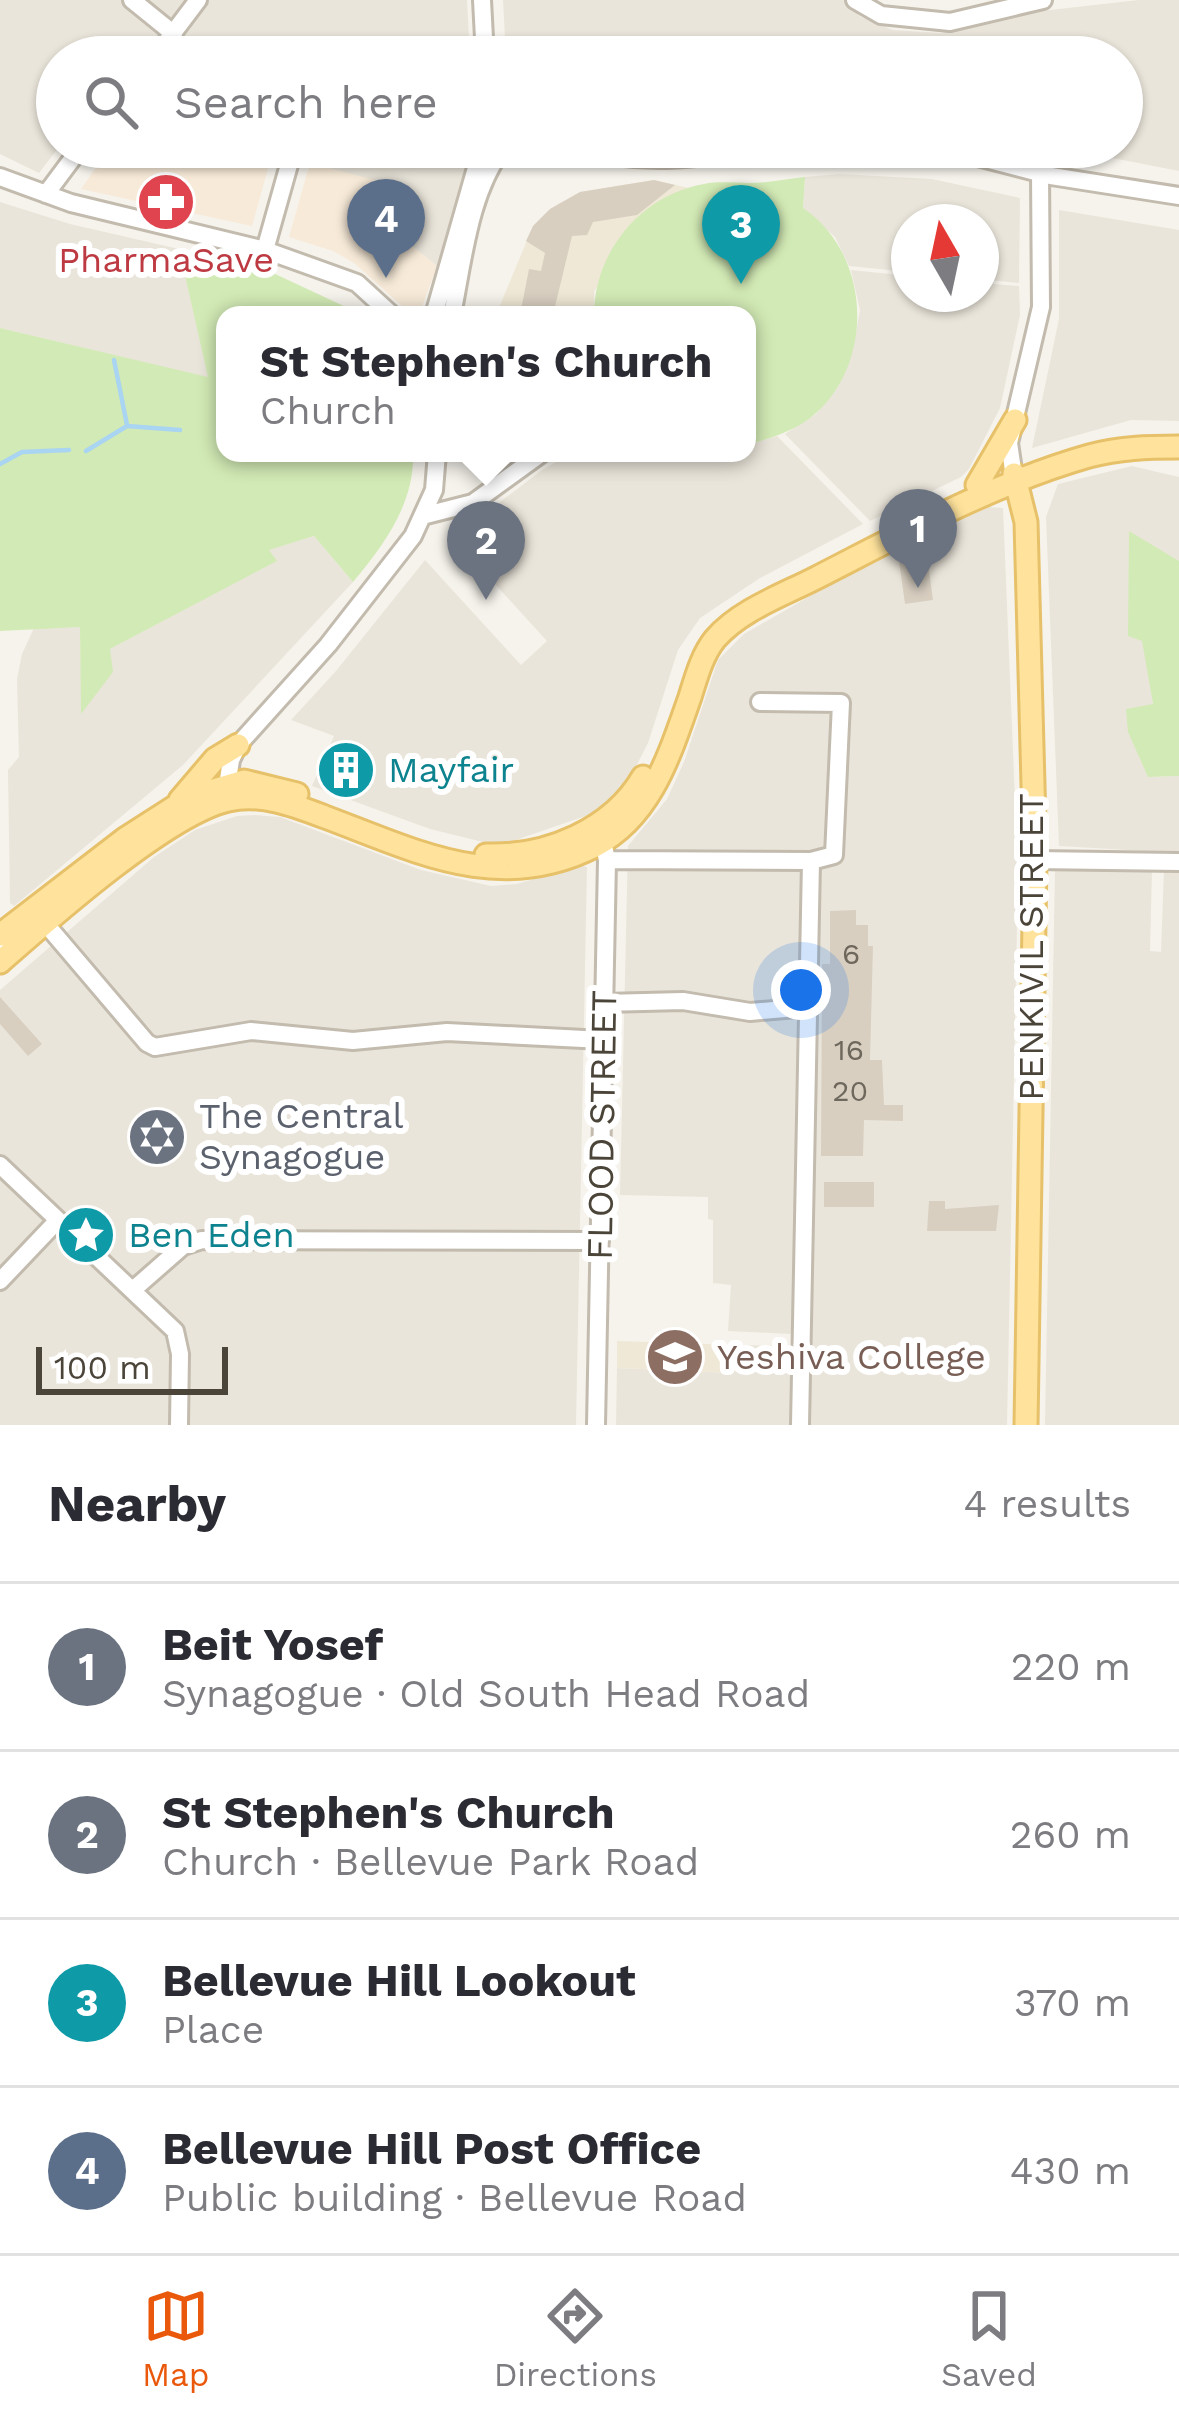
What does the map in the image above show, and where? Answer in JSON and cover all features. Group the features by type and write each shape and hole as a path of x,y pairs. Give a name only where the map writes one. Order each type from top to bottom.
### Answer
{"main road":[{"path":"977,485 1015,420"},
{"path":"0,962 178,824 244,781 268,784 407,837 489,855 513,854 564,840 603,842 629,820 665,767 710,648 752,611 1015,476 1101,441 1179,435"},
{"path":"603,842 646,772 695,647 716,621 765,589 977,485 1124,448 1179,447"},
{"path":"1026,522 1042,488 1063,465"},
{"name":"PENKIVIL STREET","path":"1015,476 1026,522 1035,860 1026,1425"},
{"path":"2,935 175,805 215,759 238,745"},
{"path":"175,805 226,792"}],"street":[{"path":"132,0 174,34 199,0"},
{"path":"482,0 484,36"},
{"path":"855,0 880,15 950,22 1043,0"},
{"path":"46,194 65,168"},
{"path":"265,250 288,168"},
{"path":"437,306 476,168"},
{"path":"454,306 475,211 494,168"},
{"path":"1021,168 1179,196"},
{"path":"1015,476 1009,448 1041,307 1040,173"},
{"path":"0,177 46,194 265,250 357,283 382,306"},
{"path":"331,275 367,306"},
{"path":"226,792 238,745 328,646 398,558 426,514 436,462"},
{"path":"426,514 473,502 529,462"},
{"path":"603,842 830,859 837,850 841,703 760,702"},
{"name":"FLOOD STREET","path":"596,1425 603,842"},
{"path":"1035,860 1179,862"},
{"path":"800,1425 812,861"},
{"path":"2,935 45,923 155,1047 251,1031 340,1041 446,1031 603,1040"},
{"path":"604,1003 683,1001 750,1012 809,1007"},
{"path":"0,1165 175,1331 179,1425"},
{"path":"0,1281 58,1220"},
{"path":"134,1289 183,1246 202,1240 600,1241"}],"shaded area":[{"path":"0,0 467,0 469,36 36,36 36,168 43,168 39,173 0,154"},
{"path":"503,0 843,0 861,17 893,30 941,33 1023,13 1179,0 1179,171 1143,164 1143,36 505,36"},
{"path":"96,168 268,168 252,226 81,189"},
{"path":"309,168 329,168 378,181 369,212 437,266 422,306 402,306 354,263 289,237"},
{"path":"328,168 465,168 437,266 369,212"},
{"path":"805,177 932,179 1020,198 1019,283 999,281 999,204 891,204 891,270 849,266 835,237 803,208"},
{"path":"654,180 689,188 678,192 594,291 594,306 500,306 533,226 550,209 580,192"},
{"path":"0,202 179,249 209,378 0,328"},
{"path":"1059,210 1179,230 1179,421 1131,420 1032,448 1059,319"},
{"path":"851,270 891,274 891,312 999,312 999,284 1019,286 1020,315 1000,408 969,469 870,521 785,434 816,414 839,385 853,349 860,310"},
{"path":"777,436 863,524 760,578 700,618 678,650 648,743 630,778 597,812 510,842 487,843 430,829 312,786 334,736 291,720 425,560 521,665 547,641 453,538 556,462 756,462 756,442"},
{"path":"1132,466 1179,477 1179,561 1129,533 1153,705 1127,709 1148,777 1179,776 1179,853 1059,846 1046,517 1058,484"},
{"path":"988,507 1003,508 1018,874 1007,1425 616,1425 617,1368 733,1373 734,1345 792,1346 791,1334 728,1331 731,1285 713,1283 713,1220 708,1219 708,1197 620,1195 628,846 667,799 718,660 744,634 824,588"},
{"path":"314,536 353,582 183,765 14,906 10,903 8,770 19,757 17,679 34,628 80,627 82,713 110,649 276,561 268,550"},
{"path":"255,815 280,817 421,870 491,886 587,867 576,1425 0,1425 0,990 154,857 195,830"},
{"path":"1055,868 1152,870 1150,951 1161,952 1164,870 1179,870 1179,1425 1045,1425"},
{"name":"Yeshiva College","path":"617,1341 734,1345 734,1373 617,1368"}],"green space":[{"path":"805,177 803,208 842,252 857,308 856,337 835,391 808,420 756,442 756,306 595,306 612,249 625,230 660,200 704,184"},
{"path":"179,249 273,273 344,306 216,306 216,462 412,462 403,506 353,582 314,536 269,550 277,561 110,649 113,672 81,714 80,627 0,631 0,328 208,377"},
{"path":"1129,531 1179,561 1179,776 1148,777 1128,732 1126,709 1153,704 1142,641 1128,636"}],"building":[{"path":"654,180 675,185 637,215 593,222 587,235 572,236 555,306 522,306 529,269 541,271 545,253 526,241 533,226 550,209 580,192"},
{"path":"920,551 927,556 933,600 905,604 899,561 903,554"},
{"name":"Mayfair","path":"333,747 371,761 361,794 321,779"},
{"path":"856,910 856,925 868,925 868,946 873,946 870,1060 882,1060 884,1105 903,1105 903,1121 864,1120 863,1156 821,1156 822,964 830,964 830,911"},
{"path":"0,997 42,1044 28,1056 0,1024"},
{"path":"824,1182 874,1182 874,1207 824,1207"},
{"path":"929,1201 945,1201 945,1209 999,1205 996,1231 927,1231"}],"waterway":[{"path":"114,360 127,425"},
{"path":"86,451 127,426 180,430"},
{"path":"0,464 22,452 69,450"}],"place":[{"name":"PharmaSave","path":"166,202"},
{"name":"Bellevue Hill Post Office","path":"386,278"},
{"name":"Bellevue Hill Lookout","path":"741,284"},
{"name":"Beit Yosef","path":"918,588"},
{"name":"St Stephen's Church","path":"486,600"},
{"name":"Mayfair","path":"346,770"},
{"name":"The Central Synagogue","path":"157,1137"},
{"name":"Ben Eden","path":"86,1235"},
{"name":"Yeshiva College","path":"675,1357"}]}
